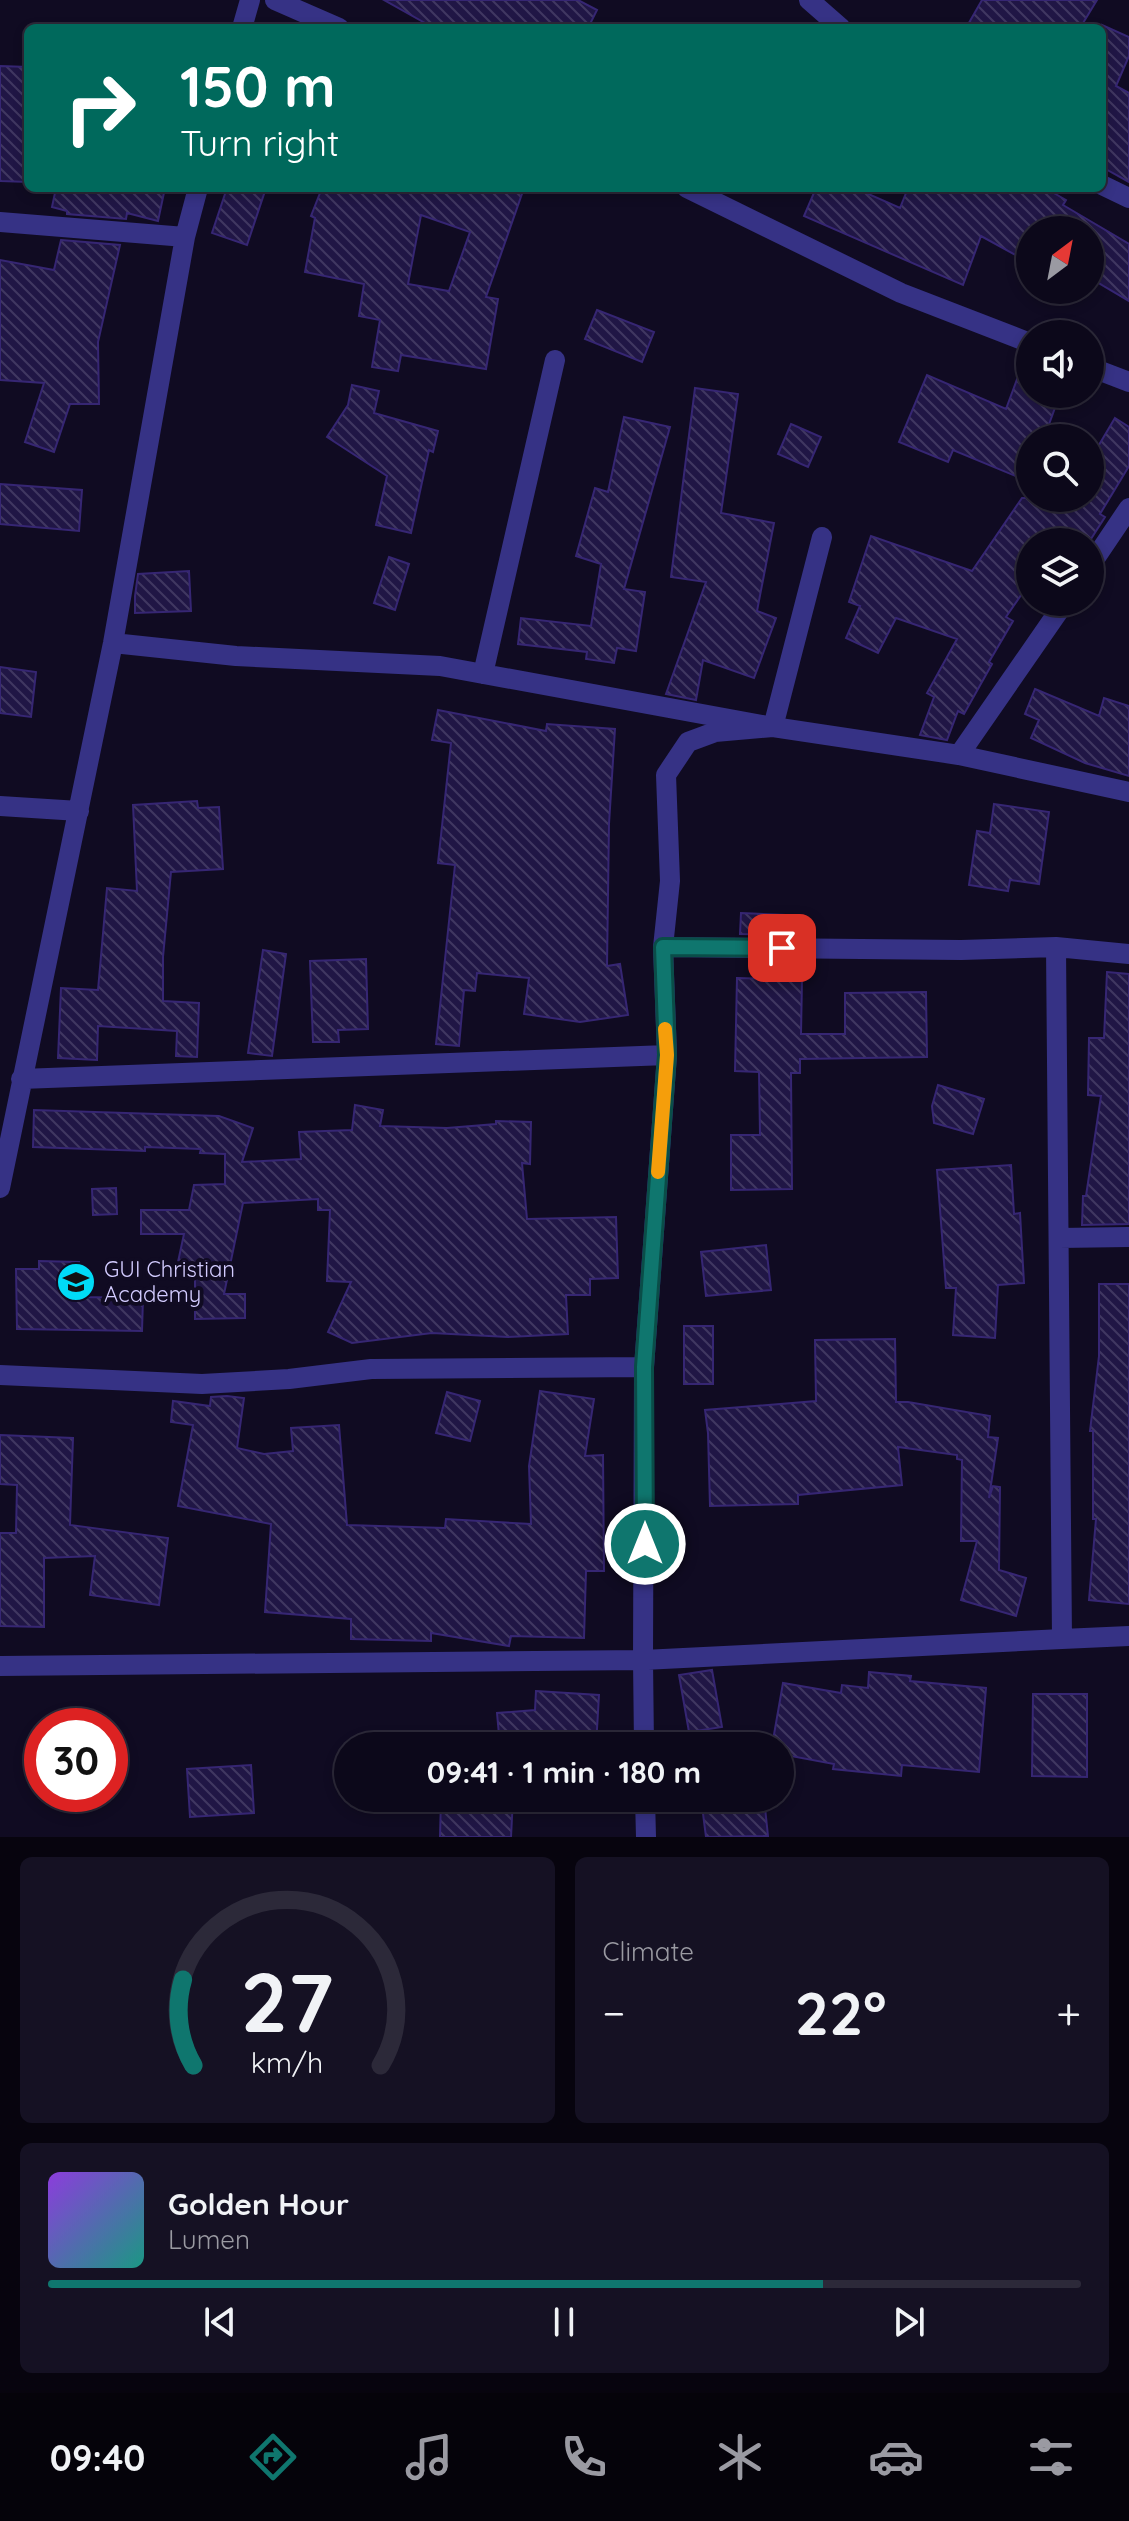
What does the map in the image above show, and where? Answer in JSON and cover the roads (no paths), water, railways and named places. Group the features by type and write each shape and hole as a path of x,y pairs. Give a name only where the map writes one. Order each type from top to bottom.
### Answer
{"street":[{"path":"243,24 250,0"},
{"path":"275,0 330,24"},
{"path":"809,0 836,24"},
{"path":"1106,187 1129,198"},
{"path":"0,1188 113,643 185,237 197,192"},
{"path":"695,192 901,293 1016,338"},
{"path":"0,222 185,237"},
{"path":"483,674 555,360"},
{"path":"1104,372 1129,382"},
{"path":"1104,545 1129,508"},
{"path":"773,727 822,537"},
{"path":"959,755 1055,616"},
{"path":"113,643 236,656 440,666 773,727 959,755 1129,792"},
{"path":"644,1732 644,1367 667,1055 663,947 670,881 666,775 688,742 715,732 773,727"},
{"path":"0,806 79,811"},
{"path":"663,947 961,950 1056,947 1129,954"},
{"path":"1056,947 1062,1639"},
{"path":"21,1079 667,1055"},
{"path":"1059,1238 1129,1237"},
{"path":"0,1375 202,1384 289,1379 371,1369 644,1367"},
{"path":"0,1666 643,1660 1129,1636"},
{"path":"645,1812 646,1837"}],"place":[{"name":"GUI Christian Academy","path":"76,1282"}]}
